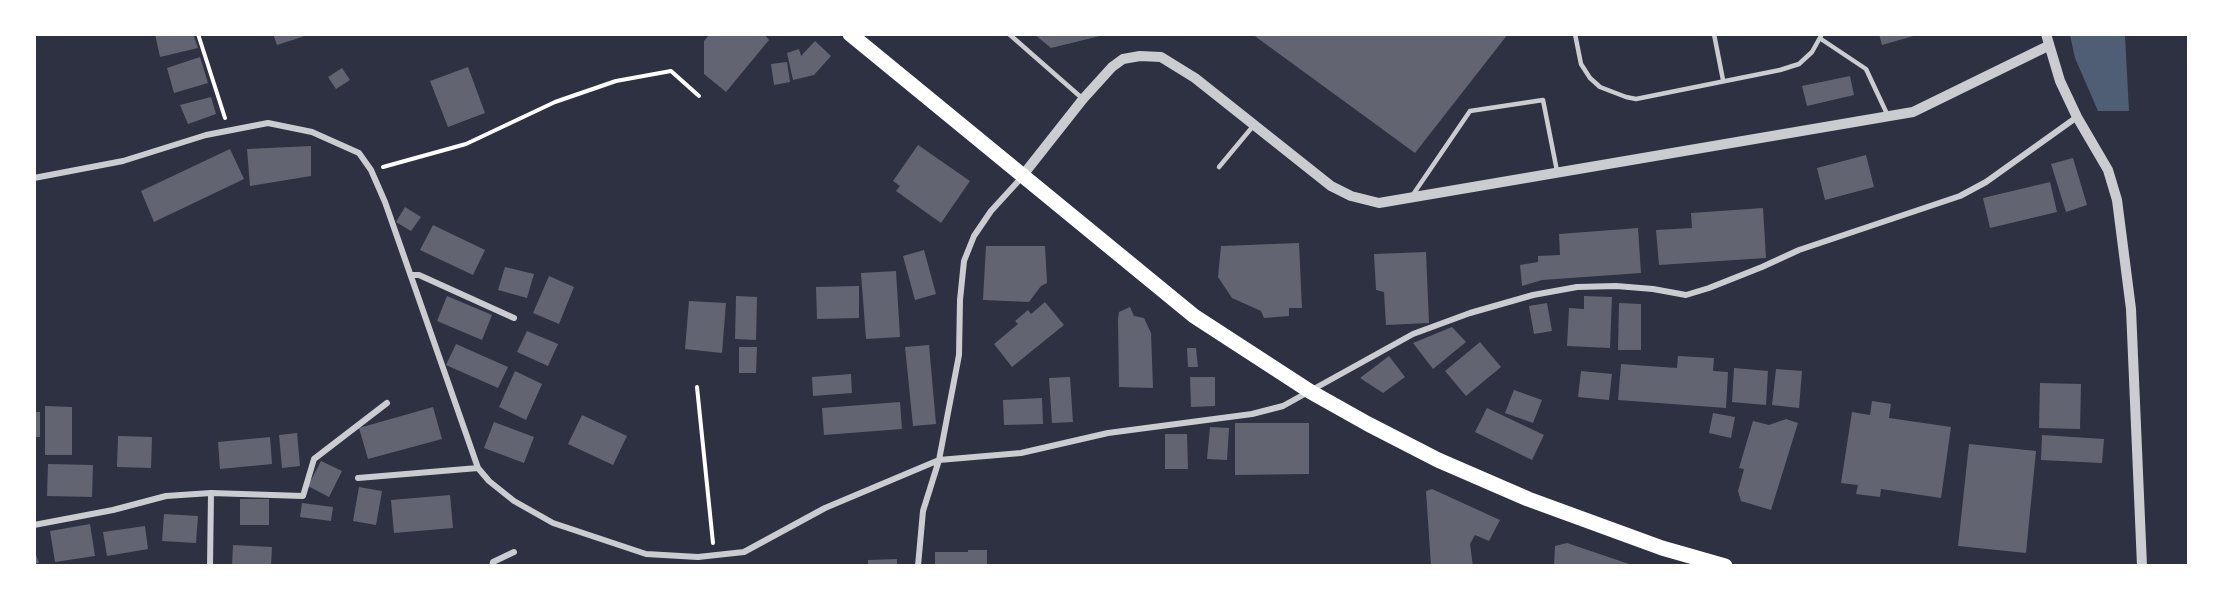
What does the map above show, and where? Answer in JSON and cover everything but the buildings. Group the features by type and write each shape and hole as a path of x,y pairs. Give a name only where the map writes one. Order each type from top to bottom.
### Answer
{"main road":[{"path":"850,34 1194,316 1311,392 1438,460 1527,499 1662,548 1725,566"}],"street":[{"path":"2046,34 2060,81 2077,117 2108,170 2117,200 2131,309 2142,566"},
{"path":"918,566 923,511 939,460 959,355 960,300 964,261 974,236 991,211 1023,175 1083,99 1112,67 1124,59 1140,56 1161,57 1195,78 1330,186 1351,196 1378,203 1913,112 2048,46"},
{"path":"34,178 123,161 206,135 268,123 312,132 359,153 371,170 385,202 478,468 489,481 514,501 553,523 646,554 714,556 744,552 825,508 939,460 1021,453 1108,433 1252,414 1283,406 1413,334 1470,313 1533,295 1577,287 1616,286 1686,294 1709,288 1799,250 1960,196 1986,182 2077,117"},
{"path":"411,275 419,275 514,318"},
{"path":"34,525 113,510 166,496 212,493 303,496 314,459 387,403"},
{"path":"358,478 478,468"},
{"path":"210,566 212,493"},
{"path":"492,566 493,562 514,552"}],"lane":[{"path":"1009,34 1083,99"},
{"path":"1575,34 1581,64 1590,78 1600,87 1636,99 1780,70 1798,64 1812,52 1822,37 1866,69 1888,116"},
{"path":"1714,34 1724,80"},
{"path":"1410,198 1470,111 1543,100 1557,173"},
{"path":"1219,167 1254,125"}],"path":[{"path":"198,34 229,130"},
{"path":"371,170 466,144 555,102 616,81 671,71 699,96"},
{"path":"697,387 714,556"}],"water":[{"path":"2070,35 2125,35 2129,111 2098,111 2075,58"}]}
